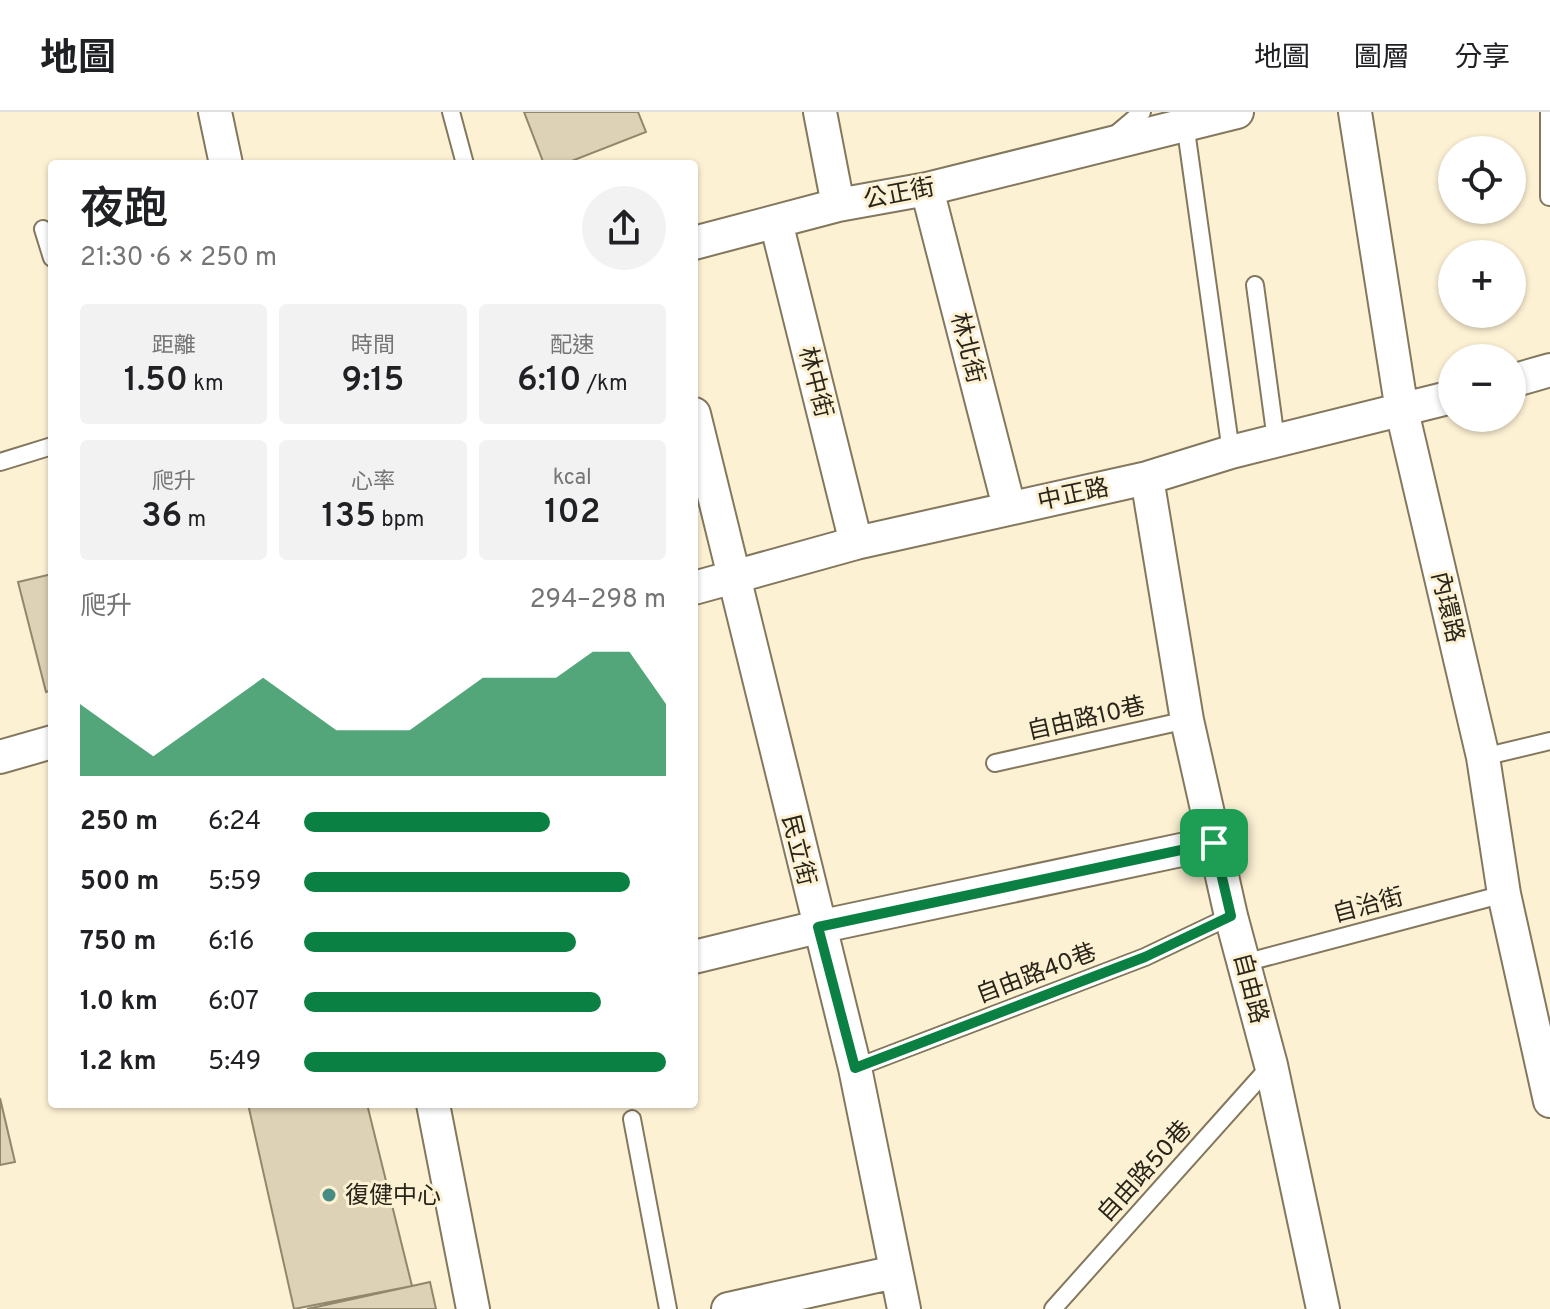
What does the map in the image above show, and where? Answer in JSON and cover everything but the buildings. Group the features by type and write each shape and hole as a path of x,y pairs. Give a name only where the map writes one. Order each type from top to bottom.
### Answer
{"street":[{"path":"215,112 225,160"},
{"path":"820,112 838,205"},
{"name":"公正街","path":"698,242 838,205 927,189 1237,112"},
{"name":"內環路","path":"1355,112 1402,411 1483,757 1504,894 1550,1101"},
{"name":"林北街","path":"927,189 1009,507"},
{"name":"林中街","path":"776,222 856,543"},
{"path":"1526,377 1550,370"},
{"name":"中正路","path":"698,587 733,580 856,543 1147,478 1276,440 1438,401"},
{"name":"民立街","path":"698,431 855,1068 904,1309"},
{"name":"自由路","path":"1147,478 1187,720 1231,916 1271,1065 1323,1309"},
{"path":"0,757 48,743"},
{"path":"698,956 818,927 1214,843"},
{"path":"434,1108 473,1309"},
{"path":"728,1309 895,1272"}],"lane":[{"path":"451,112 464,160"},
{"name":"公正街","path":"1104,144 1142,112"},
{"path":"1549,112 1549,197"},
{"path":"1185,123 1231,452"},
{"path":"43,229 48,245"},
{"path":"1255,285 1276,440"},
{"path":"0,462 48,447"},
{"name":"自由路10巷","path":"995,763 1187,720"},
{"path":"1483,757 1550,741"},
{"name":"自治街","path":"1244,963 1504,894"},
{"name":"自由路40巷","path":"855,1068 1145,957 1231,916"},
{"name":"自由路50巷","path":"1053,1309 1271,1065"},
{"path":"632,1119 668,1309"}],"place":[{"name":"復健中心","path":"329,1195"}],"route":[{"path":"1214,843 1231,916 1145,957 855,1068 818,927 1214,843"}]}
